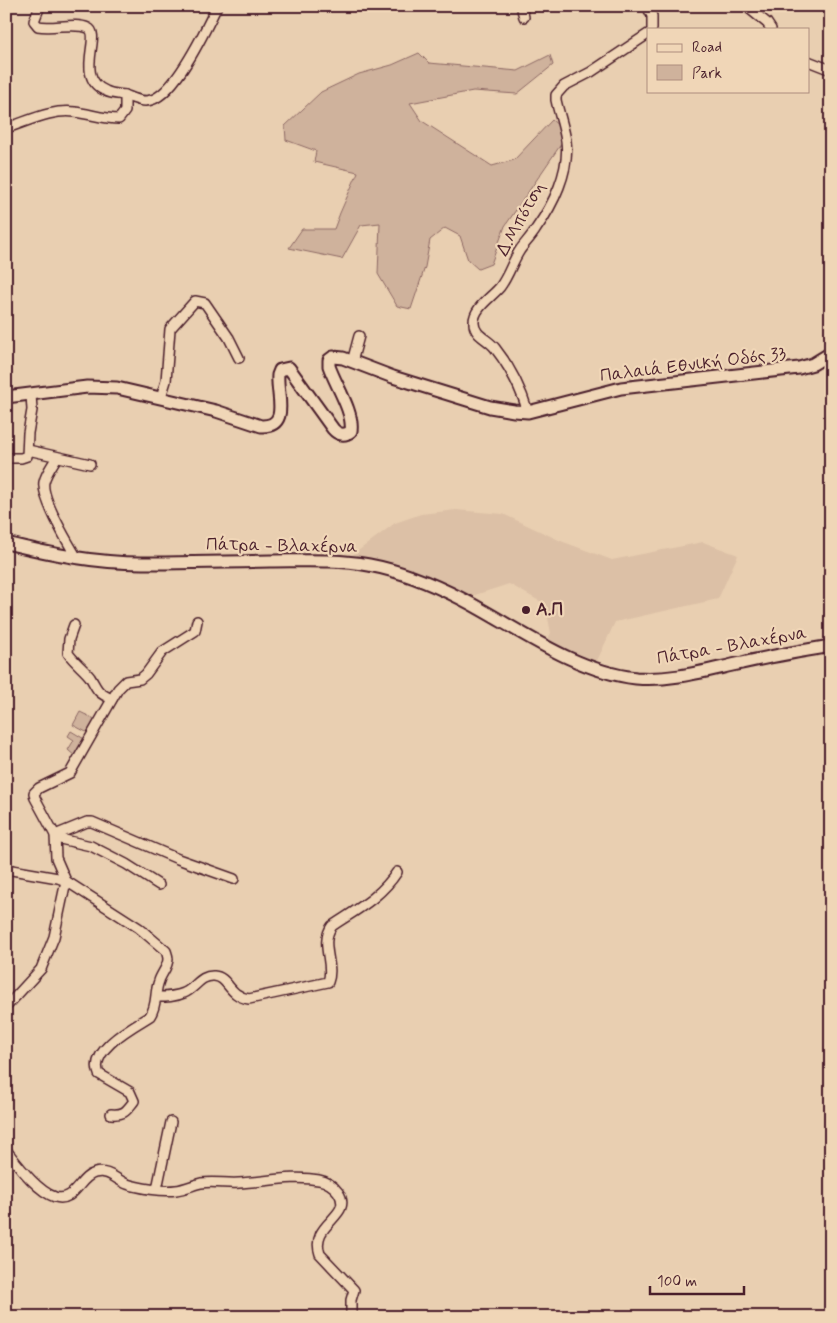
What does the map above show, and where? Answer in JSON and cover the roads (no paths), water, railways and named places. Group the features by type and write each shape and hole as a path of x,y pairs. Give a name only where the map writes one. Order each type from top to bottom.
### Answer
{"main road":[{"name":"Παλαιά Εθνική Οδός 33","path":"6,397 97,386 161,397 216,411 261,426 268,426 276,423 280,416 278,375 280,370 290,368 336,432 343,435 348,434 352,427 350,417 329,366 329,360 333,357 490,407 528,412 621,388 799,368 813,364 831,354"},
{"name":"Πάτρα - Βλαχέρνα","path":"6,543 100,561 140,563 311,560 368,565 438,587 540,643 584,663 609,672 636,678 678,676 831,646"}],"street":[{"path":"40,6 34,22 38,26 84,27 92,30 94,36 89,67 92,79 101,89 125,95 139,101 150,101 173,83 200,41 218,6"},
{"path":"522,6 524,18"},
{"path":"746,6 770,28"},
{"path":"650,7 652,28"},
{"name":"Δ.Μπότση","path":"528,412 516,381 497,350 478,333 474,320 480,307 506,279 518,255 544,217 562,178 567,150 564,127 556,100 559,91 647,35"},
{"path":"810,62 831,70"},
{"path":"6,128 45,115 61,112 118,119 125,111 125,95"},
{"path":"161,397 166,381 170,329 195,301 204,303 229,338 239,358"},
{"path":"352,362 359,336"},
{"path":"6,458 27,456 32,410 31,394"},
{"path":"28,450 90,464"},
{"path":"57,457 44,482 45,492 50,507 77,558"},
{"path":"6,1007 40,969 54,937 66,881 56,858 55,836 34,793 38,788 70,773 118,689 126,682 140,679 146,674 162,652 195,631 197,621"},
{"path":"74,625 69,639 68,653 89,676 96,690 112,699"},
{"path":"55,836 87,822 92,822 178,859 234,879"},
{"path":"55,836 91,846 126,864 159,885"},
{"path":"6,869 66,881 139,928 164,947 168,955 168,962 158,981 156,1006 150,1016 112,1042 104,1050 97,1066 99,1074 130,1092 134,1101 126,1112 119,1115 111,1114"},
{"path":"157,997 171,997 186,993 202,978 212,975 222,978 238,996 249,998 328,982 330,976 326,941 329,930 332,926 377,896 389,884 397,872"},
{"path":"158,1189 171,1122"},
{"path":"6,1150 34,1182 55,1197 64,1198 71,1195 86,1178 96,1172 108,1174 125,1184 139,1188 176,1190 202,1183 239,1183 293,1179 320,1180 335,1188 342,1200 342,1206 340,1211 322,1229 317,1247 320,1254 354,1290 351,1300 351,1317"}],"place":[{"name":"Α.Π","path":"526,610"}]}
